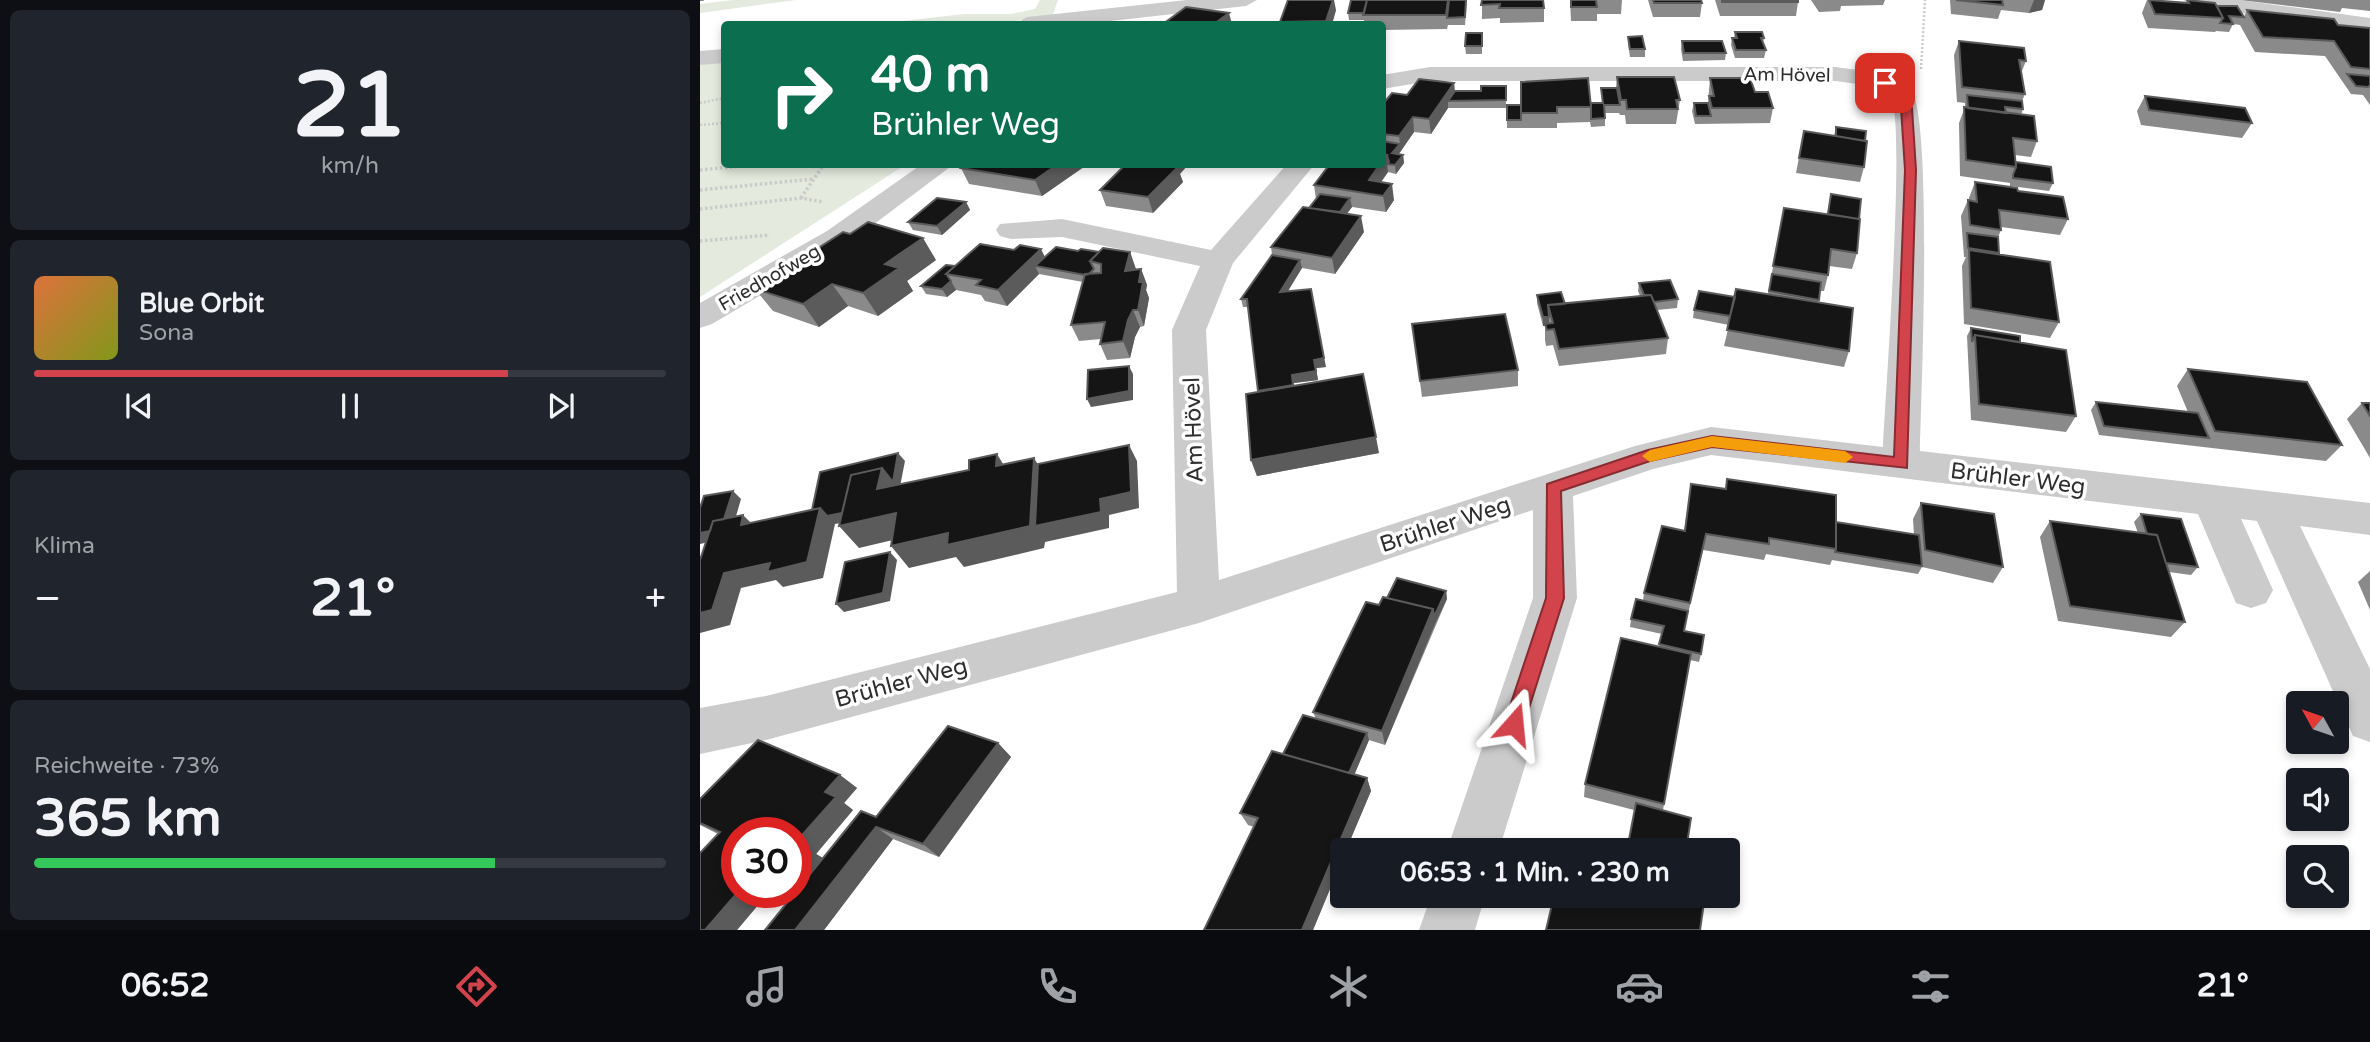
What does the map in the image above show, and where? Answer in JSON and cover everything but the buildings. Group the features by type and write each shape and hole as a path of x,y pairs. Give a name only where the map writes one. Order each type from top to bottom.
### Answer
{"street":[{"path":"1080,21 1132,18 1246,0"},
{"path":"2194,0 2370,25"},
{"path":"700,58 721,56"},
{"name":"Am Hövel","path":"1386,81 1430,75 1795,73 1863,77 1885,83"},
{"path":"1885,83 1901,94 1907,108 1910,170 1901,464"},
{"name":"Friedhofweg","path":"700,317 838,237 935,168"},
{"name":"Am Hövel","path":"1199,605 1189,331 1218,261 1299,168"},
{"path":"1011,230 1062,228 1218,261"},
{"name":"Brühler Weg","path":"700,731 766,718 1199,605 1648,456 1712,441 2370,519"},
{"path":"1477,838 1555,598 1553,488"},
{"path":"2213,501 2251,590"},
{"path":"2271,507 2370,720"},
{"path":"1447,930 1454,908"}],"path":[{"path":"1885,83 1917,74 1922,66 1925,0"},
{"path":"700,103 721,99"},
{"path":"700,125 721,123"},
{"path":"700,170 721,168"},
{"path":"801,198 821,168"},
{"path":"700,190 814,179"},
{"path":"700,209 801,198 823,202"}],"shaded area":[{"path":"733,0 796,0 700,13 700,4"},
{"path":"1040,0 1058,0 1052,17 1013,21 903,21 964,14 1011,14 1035,9"},
{"path":"721,62 721,168 900,168 700,297 700,65"}],"slow traffic":[{"path":"1650,456 1712,441 1845,457"}],"route":[{"path":"1514,724 1555,598 1553,488 1648,456 1712,441 1901,464 1910,170 1907,108 1901,94 1885,83"}]}
